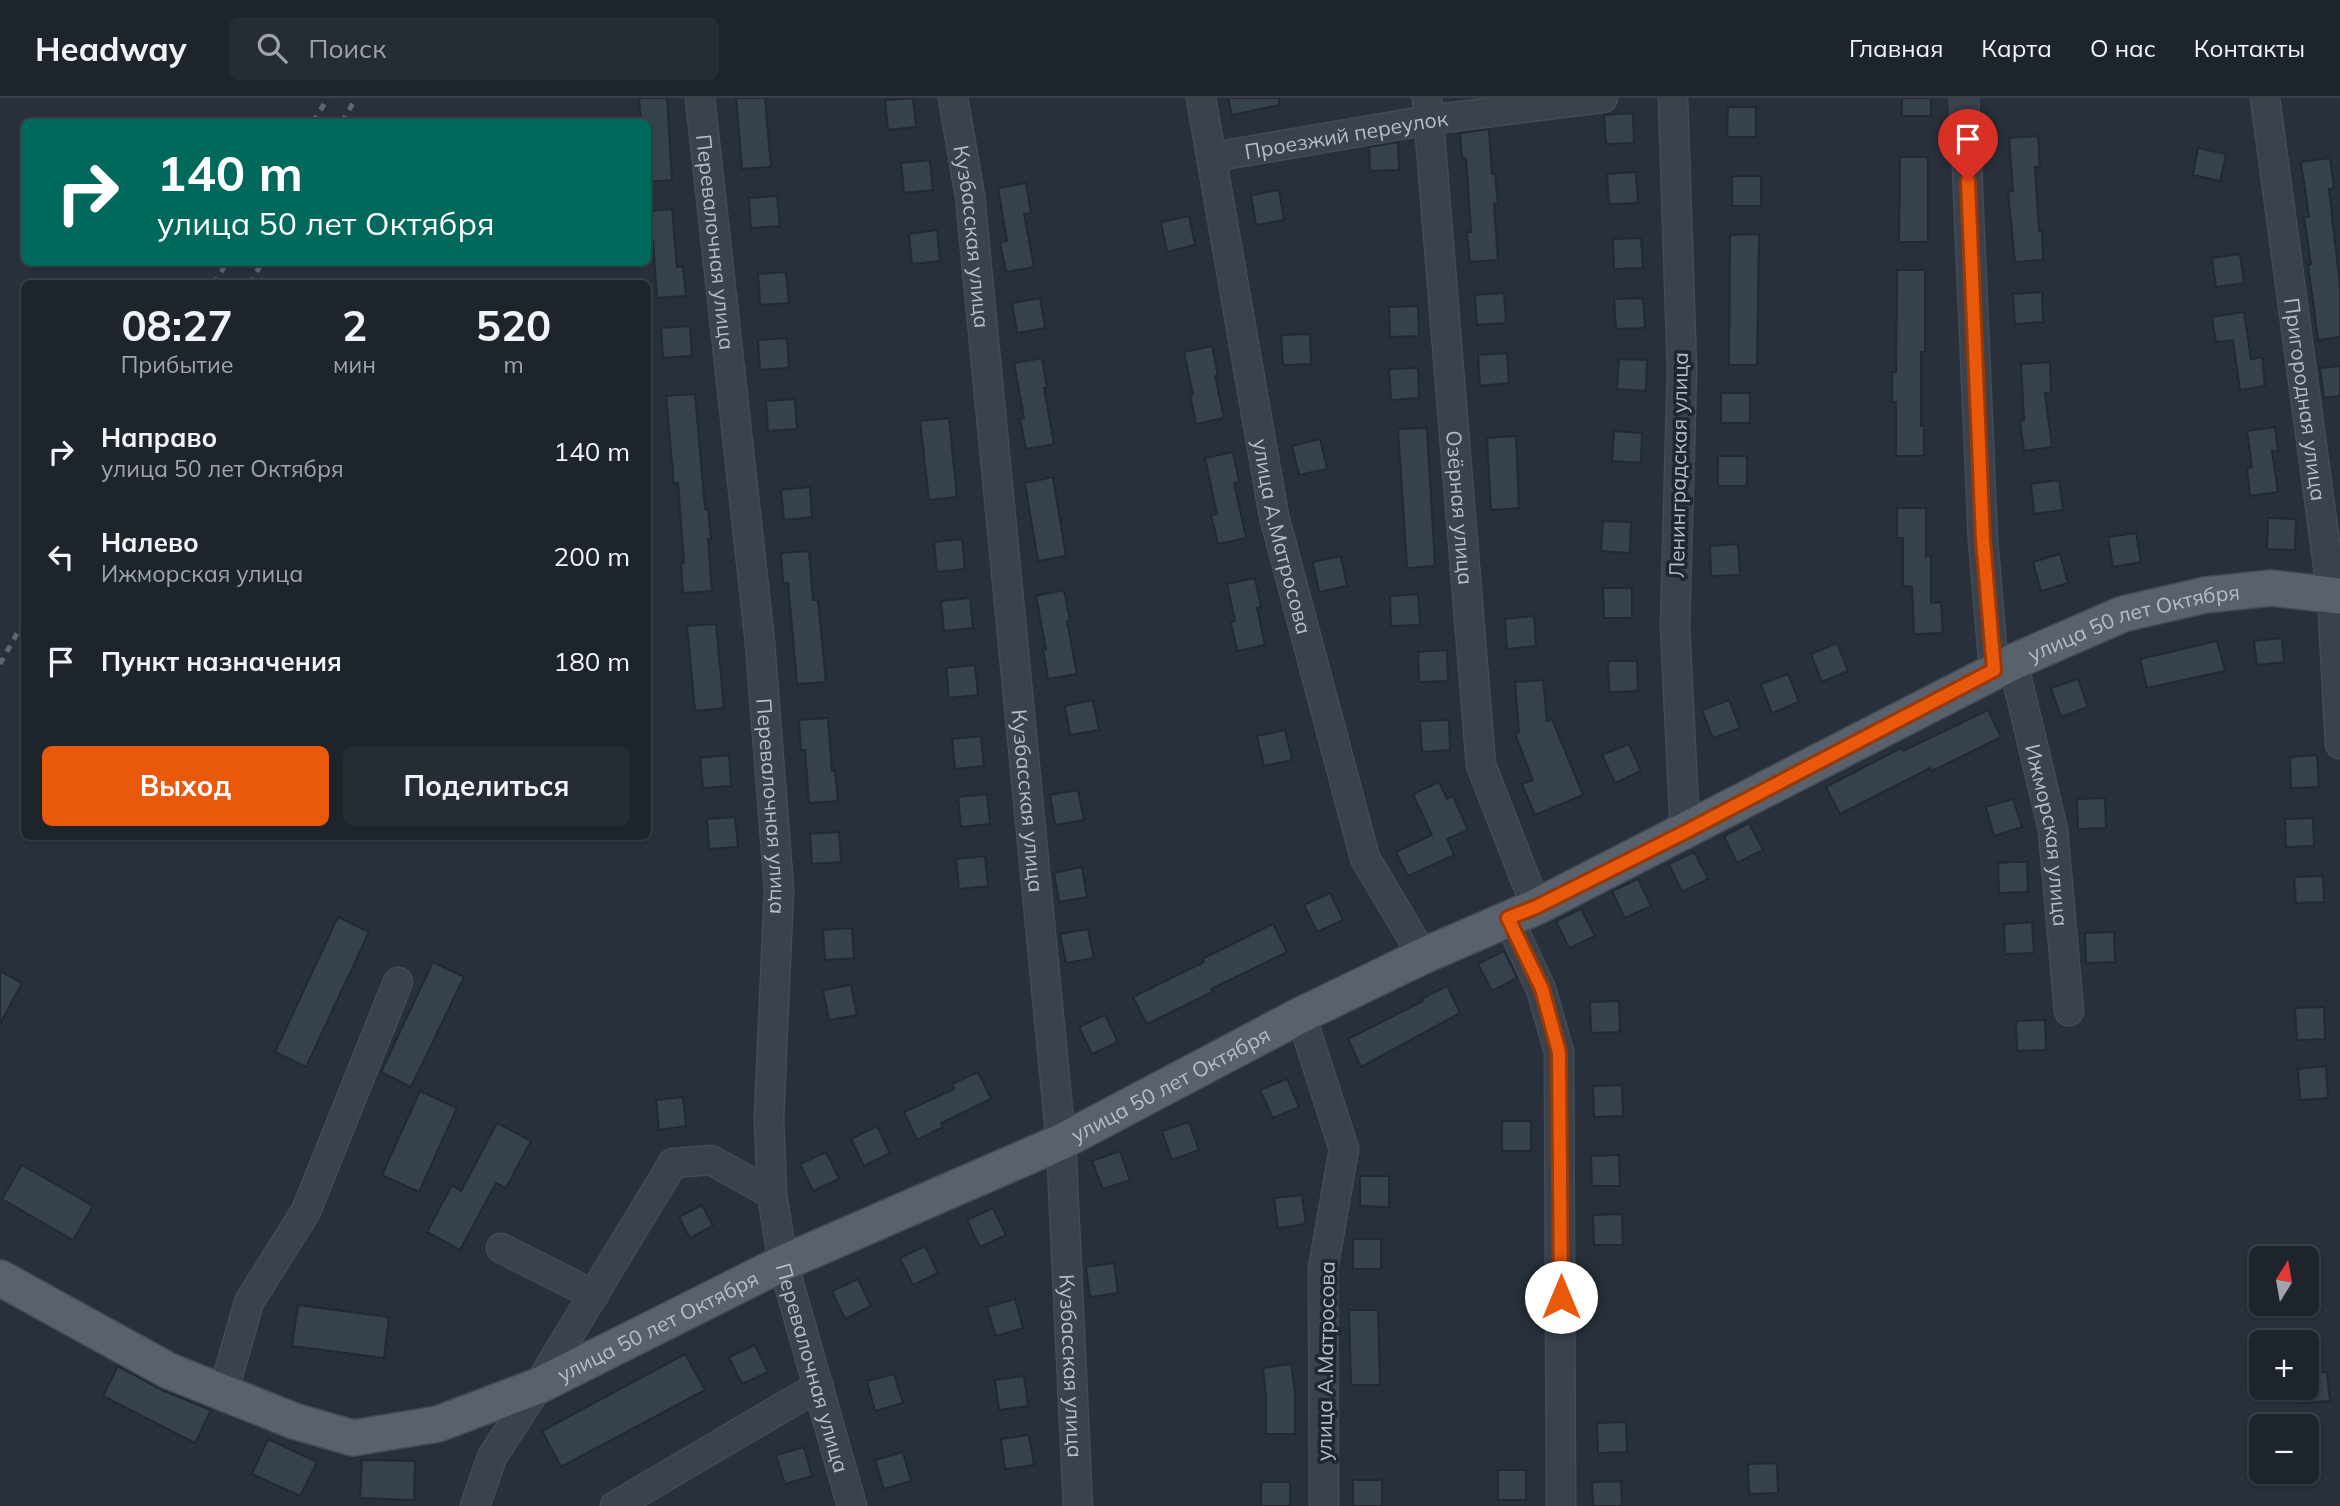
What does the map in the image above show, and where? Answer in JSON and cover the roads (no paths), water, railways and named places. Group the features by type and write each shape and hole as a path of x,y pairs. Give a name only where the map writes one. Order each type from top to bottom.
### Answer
{"main road":[{"name":"улица 50 лет Октября","path":"0,1278 169,1371 294,1421 353,1438 438,1424 538,1386 783,1264 1061,1142 1301,1015 1685,832 2003,666 2123,614 2205,595 2271,588 2336,595"}],"street":[{"name":"Перевалочная улица","path":"700,98 760,643 779,889 769,1118 772,1194 783,1264 852,1506"},
{"name":"Кузбасская улица","path":"953,98 970,196 1061,1142 1078,1506"},
{"name":"улица А.Матросова","path":"1201,98 1281,542 1365,858 1423,956"},
{"name":"Проезжий переулок","path":"1213,157 1428,109 1603,98"},
{"name":"Ленинградская улица","path":"1673,98 1682,369 1675,626 1685,832"},
{"name":"Ижморская улица","path":"1964,98 1983,540 2003,666 2053,830 2069,1011"},
{"name":"Пригородная улица","path":"2265,98 2336,595 2340,744"},
{"name":"Озёрная улица","path":"1428,109 1481,765 1559,1052 1561,1506"},
{"path":"223,1393 248,1302 306,1210 398,982"},
{"name":"улица А.Матросова","path":"1301,1015 1345,1149 1323,1269 1324,1506"},
{"path":"475,1506 492,1457 673,1163 711,1160 772,1194"},
{"path":"501,1248 594,1294"},
{"path":"615,1506 819,1386"}],"railway":[{"path":"315,119 328,98"},
{"path":"344,119 356,98"},
{"path":"216,280 225,266"},
{"path":"252,280 260,266"},
{"path":"0,664 21,626"}]}
